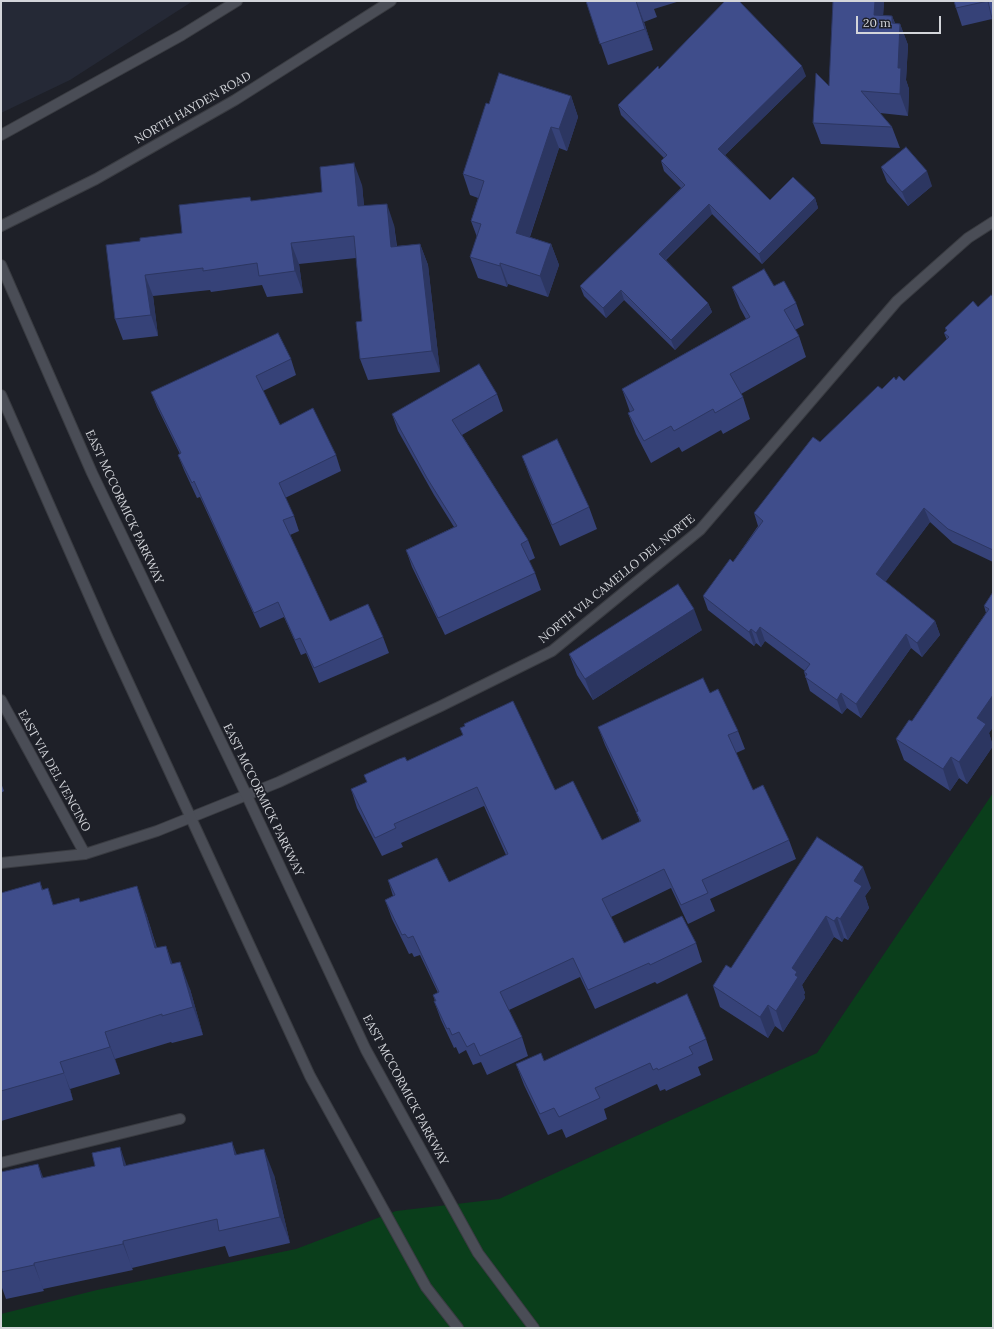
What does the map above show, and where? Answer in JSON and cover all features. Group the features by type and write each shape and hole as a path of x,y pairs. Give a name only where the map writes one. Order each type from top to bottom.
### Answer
{"main road":[{"path":"1,135 182,35 237,1"},
{"name":"NORTH HAYDEN ROAD","path":"1,226 96,179 228,104 391,1"},
{"name":"NORTH VIA CAMELLO DEL NORTE","path":"1,863 85,854 157,831 247,796 448,703 552,651 700,530 897,301 968,238 993,222"},
{"name":"EAST MCCORMICK PARKWAY","path":"1,265 92,473 247,796 366,1050 478,1253 534,1328"},
{"path":"1,395 65,542 190,818 310,1076 426,1287 458,1328"},
{"name":"EAST VIA DEL VENCINO","path":"1,700 85,854"},
{"path":"1,1163 180,1120"}],"shaded area":[{"path":"1,1 193,1 70,80 1,113"}],"green space":[{"path":"993,793 993,1328 1,1328 1,1314 97,1290 296,1249 396,1211 499,1199 817,1053"}],"building":[{"path":"586,1 636,1 645,29 600,44"},
{"path":"725,1 739,1 802,66 718,149 770,200 793,177 815,198 759,254 709,204 659,254 708,303 671,340 621,290 603,308 580,286 685,185 661,161 667,155 618,105 658,66 659,69"},
{"path":"833,1 875,1 874,15 892,16 892,23 900,24 898,68 901,68 900,94 861,91 892,127 813,123 816,73 829,86"},
{"path":"954,1 988,1 956,8"},
{"path":"988,1 993,1 993,23"},
{"path":"499,73 571,96 559,129 551,127 516,233 551,244 540,276 500,263 500,266 470,257 481,224 471,221 484,181 463,174 486,103 489,104"},
{"path":"906,147 927,171 902,192 881,167"},
{"path":"354,163 358,206 387,204 391,247 420,244 432,351 360,359 356,322 362,321 354,236 291,243 295,271 259,276 257,263 203,271 203,268 145,275 151,315 115,319 106,245 140,241 140,238 182,233 179,205 250,197 251,201 322,192 320,167"},
{"path":"764,269 774,286 784,281 796,303 784,310 799,336 730,374 743,397 715,413 713,409 674,431 671,426 644,441 628,413 634,410 622,389 750,317 732,287"},
{"path":"991,295 993,297 993,550 948,529 924,508 876,574 935,621 917,643 906,634 856,704 841,693 837,700 805,677 807,674 804,672 810,664 760,627 756,633 751,629 749,632 703,596 730,559 733,562 763,521 754,513 813,437 820,442 878,386 882,389 894,377 896,380 899,376 904,381 949,337 944,333 947,330 945,328 973,301 978,307"},
{"path":"278,333 291,359 256,376 280,425 313,408 336,455 279,483 294,516 283,520 330,621 368,604 383,637 314,668 300,638 295,640 278,602 254,613 194,481 192,483 178,455 181,453 151,392"},
{"path":"479,364 497,394 452,420 528,540 521,544 535,573 438,618 406,550 457,526 427,478 392,414"},
{"path":"557,439 589,507 552,525 522,456"},
{"path":"678,584 694,609 585,679 569,654"},
{"path":"993,592 993,695 977,718 986,724 959,762 951,757 943,769 896,739 909,720 912,721 989,609 984,606"},
{"path":"703,678 710,693 718,689 738,731 728,735 753,790 763,785 789,840 702,880 708,893 681,905 664,869 602,899 624,943 682,916 696,943 650,965 649,963 588,990 573,958 500,992 522,1037 480,1056 474,1043 467,1047 459,1032 452,1035 449,1028 447,1029 434,1001 436,1001 433,995 439,992 413,936 408,938 405,934 402,935 385,900 395,895 388,880 437,858 449,882 508,854 477,787 394,824 396,828 375,838 351,789 367,782 364,775 405,757 407,761 463,735 460,728 465,726 464,724 513,701 555,790 573,781 602,840 641,821 636,812 638,811 598,727"},
{"path":"817,837 863,867 854,881 862,886 840,919 837,917 834,921 826,916 792,968 797,972 795,975 798,977 776,1011 768,1005 760,1017 713,986 726,965 731,968"},
{"path":"40,882 42,890 48,888 53,905 79,898 80,902 137,886 155,948 166,946 171,964 180,962 193,1007 162,1016 162,1014 105,1032 110,1047 60,1062 64,1073 1,1091 1,893"},
{"path":"687,994 706,1039 689,1047 693,1054 658,1070 657,1068 653,1070 650,1063 595,1088 600,1098 559,1117 554,1108 540,1114 516,1064 541,1053 544,1061"},
{"path":"232,1142 235,1155 264,1149 280,1217 219,1231 217,1219 123,1241 123,1244 34,1263 34,1265 1,1272 1,1172 38,1164 42,1178 95,1166 92,1153 120,1147 124,1166"}]}
